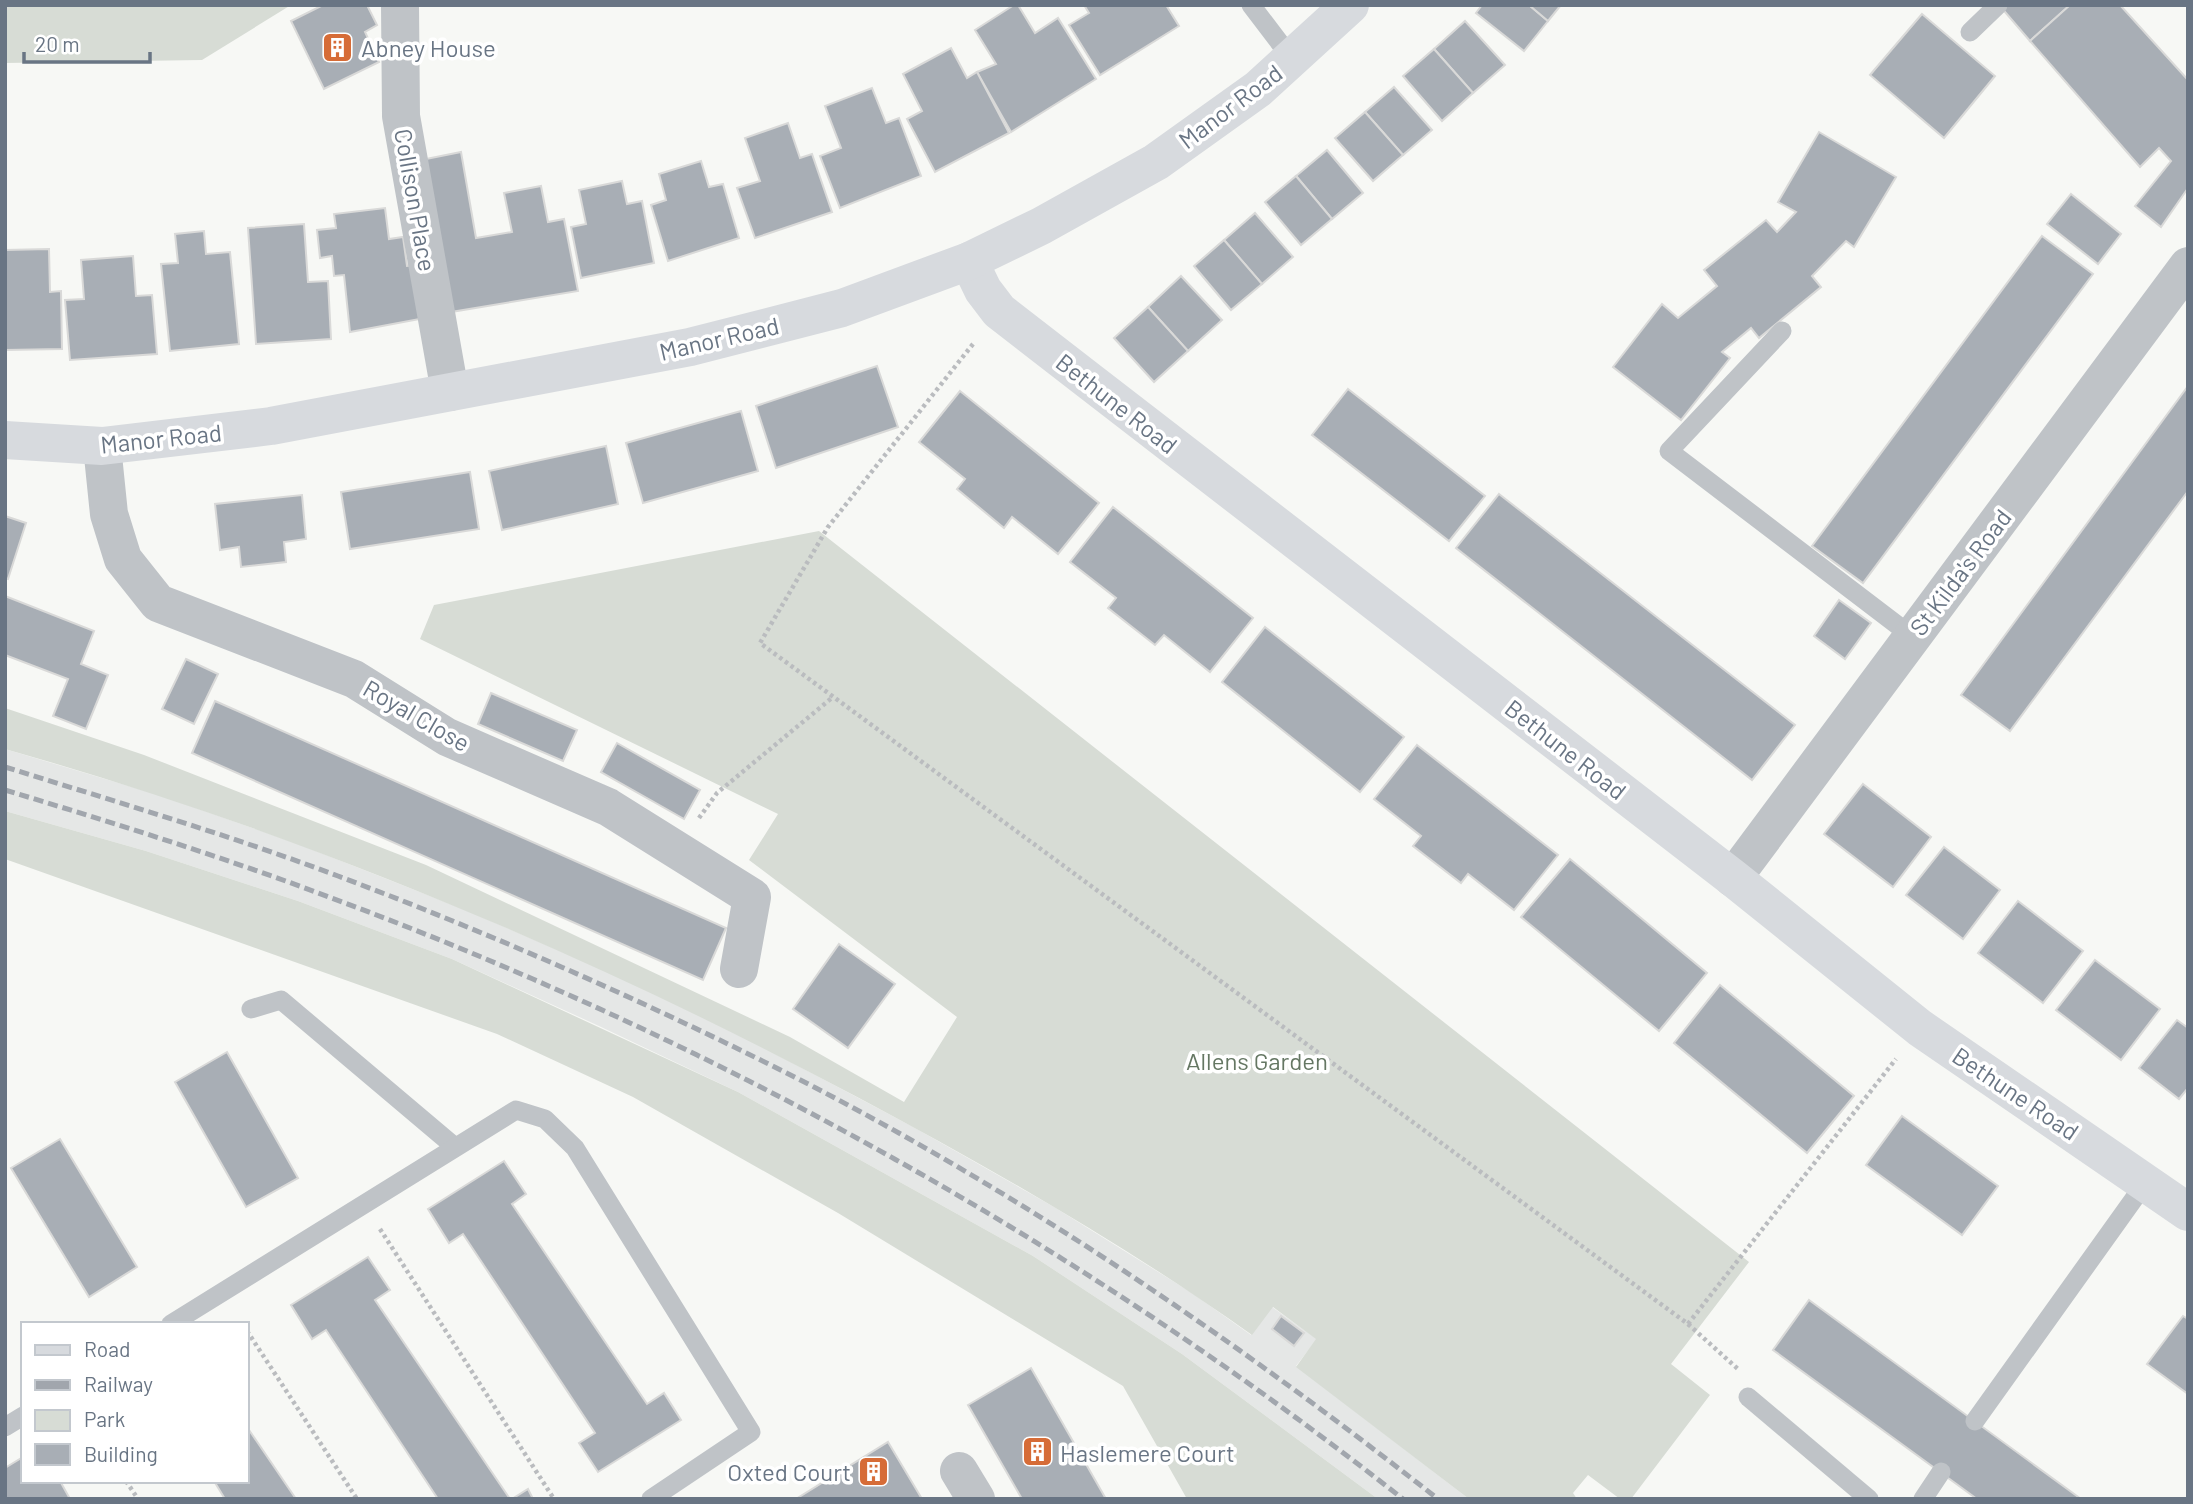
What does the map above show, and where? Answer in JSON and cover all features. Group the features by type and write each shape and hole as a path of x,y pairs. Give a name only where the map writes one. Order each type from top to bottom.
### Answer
{"street":[{"name":"Collison Place","path":"400,5 401,116 450,392"},
{"name":"Manor Road","path":"5,440 102,446 271,426 690,347 842,308 969,261 1041,226 1156,162 1258,89 1350,5"},
{"name":"Bethune Road","path":"969,261 983,290 999,311 1733,878 1920,1028 2188,1212"},
{"name":"St Kilda's Road","path":"1733,878 1913,637 2182,286"},
{"name":"Royal Close","path":"102,446 109,514 123,559 158,603 354,679 447,737 608,807 678,850 752,897 739,969"}],"lane":[{"path":"1251,5 1292,59"},
{"path":"1970,33 1998,5"},
{"path":"1782,331 1668,452 1913,637"},
{"path":"251,1009 281,1000 455,1147"},
{"path":"174,1322 516,1110 545,1119 575,1148 751,1432 650,1499"},
{"path":"1975,1421 2146,1182"},
{"path":"1748,1397 1869,1499"},
{"path":"5,1427 21,1417"},
{"path":"1923,1499 1941,1472"}],"path":[{"path":"967,352 828,527 760,643 1688,1324 1737,1365 1748,1397"},
{"path":"678,850 716,793 833,697"},
{"path":"1688,1324 1920,1028"},
{"path":"364,1204 554,1499"},
{"path":"248,1333 357,1499"},
{"path":"128,1483 138,1499"}],"shaded area":[{"path":"5,749 162,796 298,844 463,909 620,977 755,1043 915,1128 1054,1207 1192,1293 1251,1335 1272,1307 1317,1339 1296,1366 1469,1499 1378,1499 1182,1354 1033,1256 738,1092 599,1026 452,959 298,901 146,851 5,811"}],"green space":[{"path":"5,5 291,5 202,60 5,63"},
{"name":"Allens Garden","path":"819,531 1749,1262 1671,1364 1710,1395 1631,1499 1620,1499 1588,1475 1573,1493 1577,1499 1469,1499 1296,1367 1316,1339 1273,1307 1252,1335 1108,1240 960,1153 756,1045 548,946 334,858 116,782 5,749 5,708 144,755 426,865 790,1037 904,1102 957,1017 749,860 778,814 420,639 434,605"},
{"path":"5,811 146,851 298,901 452,959 738,1092 1033,1256 1182,1354 1378,1499 1187,1499 1123,1386 838,1213 633,1097 497,1034 5,859"}],"building":[{"name":"Abney House","path":"323,5 367,5 377,25 365,32 379,62 324,89 291,21"},
{"path":"1018,5 1035,33 1058,18 1096,79 1011,132 977,72 996,64 975,30"},
{"path":"1084,5 1166,5 1179,26 1100,75 1069,25 1089,13"},
{"path":"1482,5 1529,5 1548,21 1524,51 1476,13"},
{"path":"1529,5 1561,5 1548,21"},
{"path":"1999,5 2070,5 2030,41"},
{"path":"2070,5 2120,5 2188,80 2188,188 2161,227 2135,206 2171,161 2159,148 2140,167 2030,41"},
{"path":"1922,14 1995,76 1944,138 1870,75"},
{"path":"1465,21 1505,65 1473,93 1434,49"},
{"path":"951,48 967,78 977,72 1009,133 935,172 907,119 922,111 903,74"},
{"path":"1434,49 1473,93 1442,121 1403,76"},
{"path":"1394,87 1432,130 1403,155 1365,112"},
{"path":"872,88 886,123 899,118 921,176 840,208 820,156 841,148 825,106"},
{"path":"1365,112 1403,155 1373,181 1335,138"},
{"path":"788,123 800,158 812,154 832,212 755,238 737,188 760,181 745,138"},
{"path":"1819,132 1896,177 1854,247 1846,241 1812,276 1821,287 1759,338 1751,328 1722,352 1730,358 1681,420 1613,367 1662,304 1678,318 1717,286 1704,270 1766,220 1777,232 1796,212 1778,202"},
{"path":"1327,150 1363,193 1332,219 1296,176"},
{"path":"461,152 476,238 512,232 504,193 541,186 548,222 564,219 578,291 445,313 421,160"},
{"path":"701,161 709,187 723,184 739,238 668,261 651,205 666,200 659,174"},
{"path":"1296,176 1332,219 1301,245 1265,202"},
{"path":"622,181 627,204 642,201 654,263 581,278 571,227 586,224 579,190"},
{"path":"2071,194 2121,234 2098,264 2047,224"},
{"path":"385,208 389,239 403,237 407,266 417,265 425,318 350,332 344,275 334,276 332,256 320,258 317,230 336,228 334,214"},
{"path":"1255,213 1293,257 1262,284 1224,240"},
{"path":"304,224 308,282 328,281 331,339 256,344 248,228"},
{"path":"204,231 206,254 230,252 239,344 170,351 161,264 178,263 175,234"},
{"path":"2042,236 2093,274 1863,583 1812,546"},
{"path":"1224,240 1262,284 1231,310 1194,266"},
{"path":"49,249 50,292 61,291 62,349 5,350 5,250"},
{"path":"133,256 136,296 152,295 157,354 70,360 65,300 84,299 81,260"},
{"path":"1181,276 1222,320 1188,351 1148,307"},
{"path":"1148,307 1188,351 1154,382 1114,338"},
{"path":"877,366 898,427 776,468 756,406"},
{"path":"2188,386 2188,491 2010,731 1961,695"},
{"path":"1348,389 1485,496 1449,541 1312,435"},
{"path":"960,391 1099,503 1058,554 1012,517 1004,528 957,489 965,479 919,442"},
{"path":"741,411 758,471 643,503 626,443"},
{"path":"606,446 618,504 502,530 489,471"},
{"path":"470,472 479,529 350,549 341,492"},
{"path":"1499,494 1795,725 1752,780 1456,548"},
{"path":"302,495 306,539 284,542 286,562 241,567 239,547 220,550 215,504"},
{"path":"1113,507 1253,618 1210,672 1164,635 1155,645 1108,608 1116,598 1070,562"},
{"path":"5,516 26,523 8,579 5,578"},
{"path":"5,596 94,631 81,664 108,675 86,729 53,716 68,679 5,655"},
{"path":"1839,600 1871,623 1845,659 1814,636"},
{"path":"1265,627 1404,737 1360,792 1222,682"},
{"path":"186,659 218,674 194,724 162,709"},
{"path":"491,693 577,730 563,761 478,724"},
{"path":"215,701 726,928 703,980 192,753"},
{"path":"617,743 700,790 684,819 601,772"},
{"path":"1417,745 1558,855 1514,910 1468,874 1461,883 1413,846 1421,836 1374,799"},
{"path":"1863,784 1931,837 1893,887 1824,834"},
{"path":"1944,847 2000,890 1963,939 1906,895"},
{"path":"1570,859 1707,973 1659,1031 1521,917"},
{"path":"2018,901 2083,951 2043,1003 1978,953"},
{"path":"839,944 895,984 848,1048 793,1009"},
{"path":"2095,960 2160,1009 2121,1060 2056,1010"},
{"path":"1720,985 1854,1096 1807,1153 1674,1043"},
{"path":"2177,1020 2188,1028 2188,1088 2179,1099 2139,1068"},
{"path":"227,1052 298,1178 246,1207 175,1082"},
{"path":"1902,1116 1998,1186 1962,1235 1866,1165"},
{"path":"60,1139 137,1267 89,1297 11,1168"},
{"path":"504,1161 526,1194 512,1204 647,1404 664,1393 681,1420 598,1472 579,1443 595,1433 463,1234 449,1243 428,1209"},
{"path":"368,1257 390,1290 375,1300 510,1499 438,1499 326,1330 312,1339 291,1305"},
{"path":"1809,1300 2081,1499 1977,1499 1773,1350"},
{"path":"1281,1316 1304,1333 1294,1346 1272,1329"},
{"path":"2183,1316 2188,1319 2188,1394 2147,1364"},
{"name":"Haslemere Court","path":"1031,1368 1106,1499 1022,1499 968,1405"},
{"path":"248,1428 296,1499 225,1499 215,1483 248,1483"},
{"name":"Oxted Court","path":"888,1442 922,1499 796,1499"},
{"path":"21,1458 21,1483 61,1483 70,1499 5,1499 5,1468"},
{"path":"528,1489 533,1499 512,1499"}],"railway":[{"path":"5,767 173,819 399,899 579,975 814,1087 978,1179 1136,1279 1289,1386 1438,1499"},
{"path":"5,790 249,868 473,953 614,1016 753,1083 889,1156 1023,1234 1153,1317 1280,1406 1403,1499"}],"place":[{"name":"Abney House","path":"338,47"},
{"name":"Haslemere Court","path":"1037,1452"},
{"name":"Oxted Court","path":"874,1471"}]}
